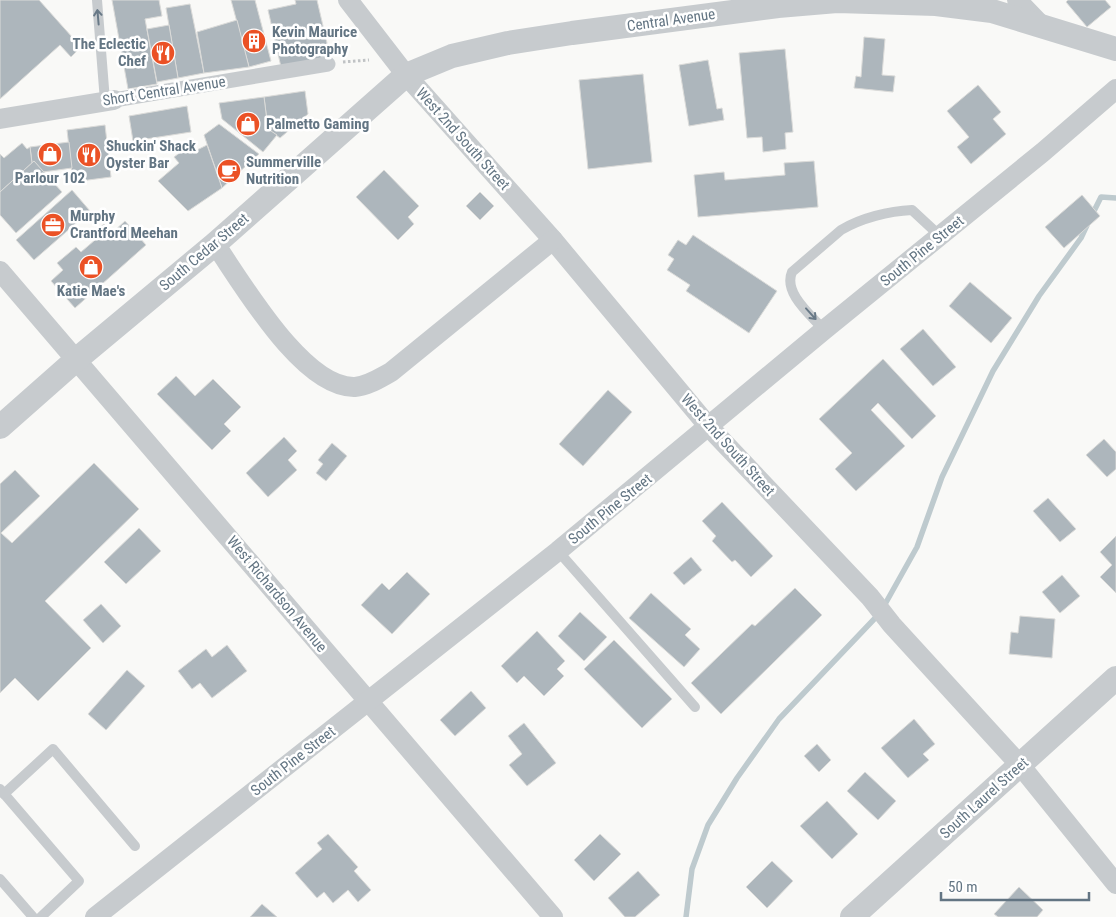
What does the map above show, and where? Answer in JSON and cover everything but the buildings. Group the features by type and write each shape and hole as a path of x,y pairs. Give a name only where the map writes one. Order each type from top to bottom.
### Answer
{"street":[{"name":"West 2nd South Street","path":"348,0 399,66 553,240 709,427 870,597 892,625 1020,765 1116,884"},
{"path":"1017,0 1041,25"},
{"name":"Central Avenue","path":"399,66 508,44 778,6 837,1 936,4 992,11 1116,49"},
{"name":"Short Central Avenue","path":"0,119 328,64"},
{"name":"South Cedar Street","path":"0,427 76,359 215,244 399,66"},
{"name":"South Pine Street","path":"95,917 558,551 1116,89"},
{"path":"215,244 291,349 333,384 356,387 368,384 391,372 553,240"},
{"name":"West Richardson Avenue","path":"0,271 553,917"},
{"name":"South Laurel Street","path":"852,917 1116,678"}],"lane":[{"path":"97,0 110,100"},
{"path":"824,330 797,299 790,286 789,279 792,272 850,225 885,214 912,210 940,236"},
{"path":"558,551 695,706"},
{"path":"41,917 79,880 2,791 53,749 135,846"},
{"path":"0,880 33,917"}],"path":[{"path":"328,64 399,66"}],"waterway":[{"path":"1092,215 1101,197 1116,198"},
{"path":"884,606 917,547 942,477 993,371 1039,296 1081,238 1088,223"},
{"path":"686,917 692,869 708,825 737,778 779,719 879,614"}],"place":[{"name":"Kevin Maurice Photography","path":"254,41"},
{"name":"The Eclectic Chef","path":"163,53"},
{"name":"Palmetto Gaming","path":"248,124"},
{"name":"Parlour 102","path":"50,154"},
{"name":"Shuckin' Shack Oyster Bar","path":"89,155"},
{"name":"Summerville Nutrition","path":"229,171"},
{"name":"Murphy Crantford Meehan","path":"53,225"},
{"name":"Katie Mae's","path":"91,267"}]}
